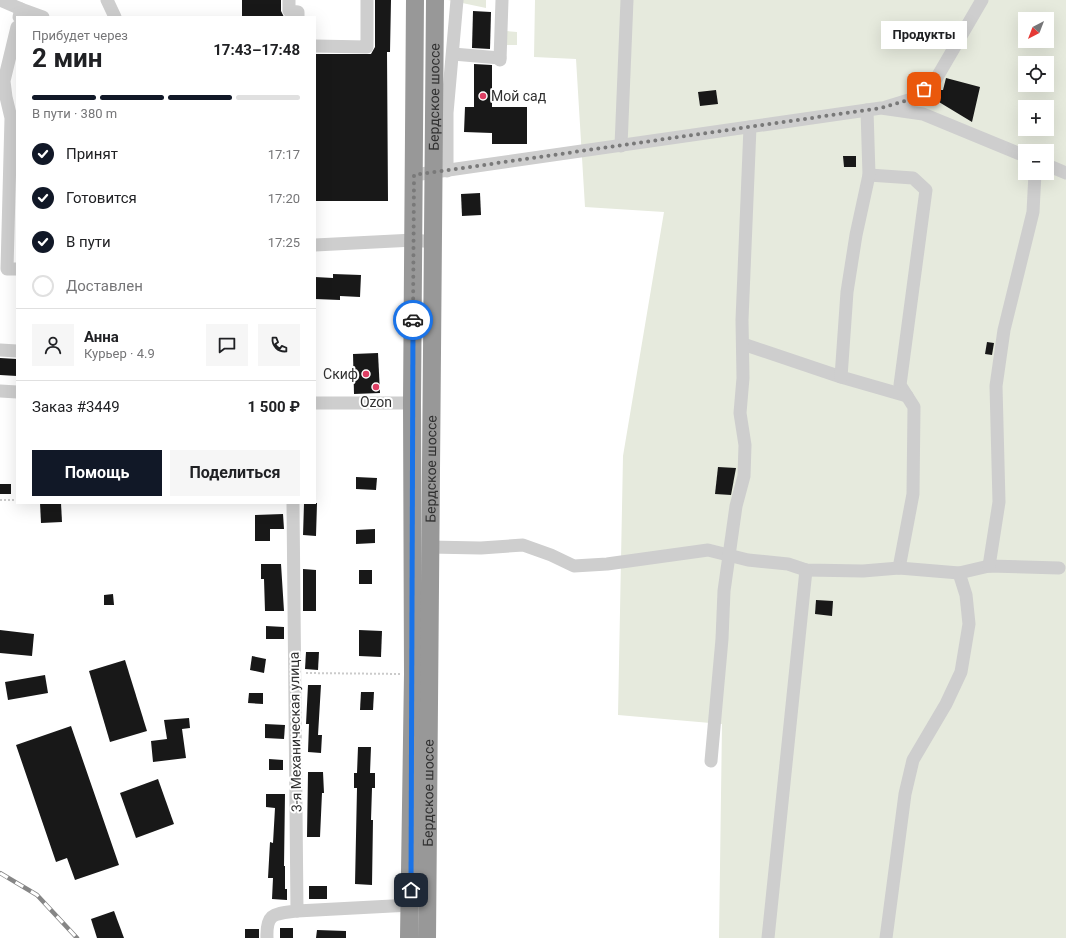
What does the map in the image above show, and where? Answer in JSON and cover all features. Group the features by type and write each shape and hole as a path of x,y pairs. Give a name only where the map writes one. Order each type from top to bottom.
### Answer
{"highway":[{"name":"Бердское шоссе","path":"409,938 411,905 413,674 412,403 415,0"},
{"name":"Бердское шоссе","path":"427,938 430,676 429,547 433,242 440,172 435,0"}],"street":[{"path":"0,0 20,13 37,16"},
{"path":"107,0 115,16"},
{"path":"289,0 289,11 298,12 298,16"},
{"path":"316,46 367,47 367,0"},
{"path":"440,172 451,112 457,0"},
{"path":"453,54 500,59 502,0"},
{"path":"621,146 627,0"},
{"path":"414,175 881,108 912,99 936,79 982,0"},
{"path":"8,269 13,219 4,81 16,31"},
{"path":"881,108 923,114 1018,153"},
{"path":"841,377 847,292 856,235 869,175 867,110"},
{"path":"711,761 722,639 724,591 736,506 744,476 745,445 740,414 743,378 750,127"},
{"path":"1054,169 1066,173"},
{"path":"869,175 913,178 926,190 900,385 914,408 913,494 899,568"},
{"path":"989,566 999,502 996,386 1004,330 1032,212 1034,180"},
{"path":"316,245 414,240 433,242"},
{"path":"743,344 841,377 907,396"},
{"path":"0,350 16,350"},
{"path":"0,391 16,392"},
{"path":"316,402 412,403"},
{"name":"3-я Механическая улица","path":"293,504 297,911"},
{"path":"429,547 481,548 523,545 551,555 574,566 607,564 708,550 748,560 788,564 806,570 863,571 899,568 959,574 989,566 1059,568"},
{"path":"768,938 806,570"},
{"path":"886,938 905,794 913,760 946,704 961,672 968,624 966,595 959,574"},
{"path":"267,938 267,926 270,918 276,914 297,911 411,905"}],"path":[{"path":"0,500 16,500"},
{"path":"294,673 413,674"}],"shaded area":[{"path":"448,0 486,0 486,8"},
{"path":"535,0 1066,0 1066,938 719,938 722,724 618,715 623,456 664,212 585,207 576,59 534,57"},
{"path":"506,31 517,32 517,45 506,45"}],"building":[{"path":"242,0 281,0 281,11 284,16 242,16"},
{"path":"375,0 391,0 390,52 387,52 388,201 316,201 316,54 371,54 375,47"},
{"path":"473,11 491,12 490,49 472,48"},
{"path":"474,64 492,65 492,107 527,107 527,144 492,144 492,133 464,132 465,107 474,107"},
{"path":"946,78 980,87 972,122 934,99 932,106 922,103 938,88 937,90 943,90"},
{"path":"716,90 718,104 700,106 698,92"},
{"path":"843,156 856,156 856,167 844,167"},
{"path":"480,193 481,215 462,216 461,194"},
{"path":"333,274 361,275 360,297 340,296 340,300 316,299 316,277 333,278"},
{"path":"987,342 994,343 992,355 985,354"},
{"name":"Скиф","path":"378,353 380,393 354,394 353,354"},
{"path":"0,358 16,359 16,376 0,375"},
{"path":"718,467 736,468 731,495 715,494"},
{"path":"356,477 377,478 376,490 356,489"},
{"path":"0,484 11,484 11,494 0,494"},
{"path":"317,503 316,536 303,535 304,504"},
{"path":"40,504 61,504 62,522 41,523"},
{"path":"283,514 284,529 270,529 270,541 255,541 255,515"},
{"path":"375,529 375,543 356,544 356,530"},
{"path":"261,564 281,564 284,611 265,611 264,579 261,579"},
{"path":"303,569 316,570 316,611 303,611"},
{"path":"359,570 372,570 372,584 359,584"},
{"path":"113,594 114,605 104,605 104,595"},
{"path":"816,600 833,601 832,616 815,614"},
{"path":"266,626 284,627 284,639 266,639"},
{"path":"0,630 34,634 32,656 0,653"},
{"path":"359,630 382,631 381,657 359,656"},
{"path":"306,652 319,652 318,670 305,669"},
{"path":"252,656 266,659 264,673 250,670"},
{"path":"125,660 147,731 110,742 89,671"},
{"path":"45,675 48,693 8,700 5,682"},
{"path":"308,685 321,685 318,735 322,735 321,753 308,752 309,724 306,724"},
{"path":"361,692 374,692 373,710 360,710"},
{"path":"249,693 263,693 263,704 248,703"},
{"path":"189,718 190,728 182,729 186,758 153,762 151,741 167,739 164,720"},
{"path":"265,724 285,725 284,739 265,738"},
{"path":"71,726 119,865 75,880 67,858 56,862 16,745"},
{"path":"358,747 371,747 370,773 375,773 375,788 372,788 371,820 373,820 372,885 355,884 357,788 354,788 354,773 357,773"},
{"path":"269,759 283,760 283,770 269,770"},
{"path":"308,772 323,772 324,793 322,793 320,837 307,837"},
{"path":"158,779 174,824 136,838 120,793"},
{"path":"266,794 285,794 284,866 287,900 272,899 273,878 268,878 270,842 273,843 275,808 266,807"},
{"path":"309,886 327,886 327,899 309,899"},
{"path":"114,911 124,938 97,938 91,919"},
{"path":"280,928 293,928 293,938 280,938"},
{"path":"245,929 259,929 259,938 245,938"},
{"path":"317,930 346,931 346,938 316,938"}],"railway":[{"path":"0,873 37,895 77,938"}],"way so far":[{"path":"413,320 414,175 881,108 912,99 924,89"}],"place":[{"name":"Продукты","path":"924,89"},
{"name":"Мой сад","path":"483,96"},
{"name":"Скиф","path":"366,374"},
{"name":"Ozon","path":"376,387"}],"route":[{"path":"411,890 413,674 413,320"}]}
